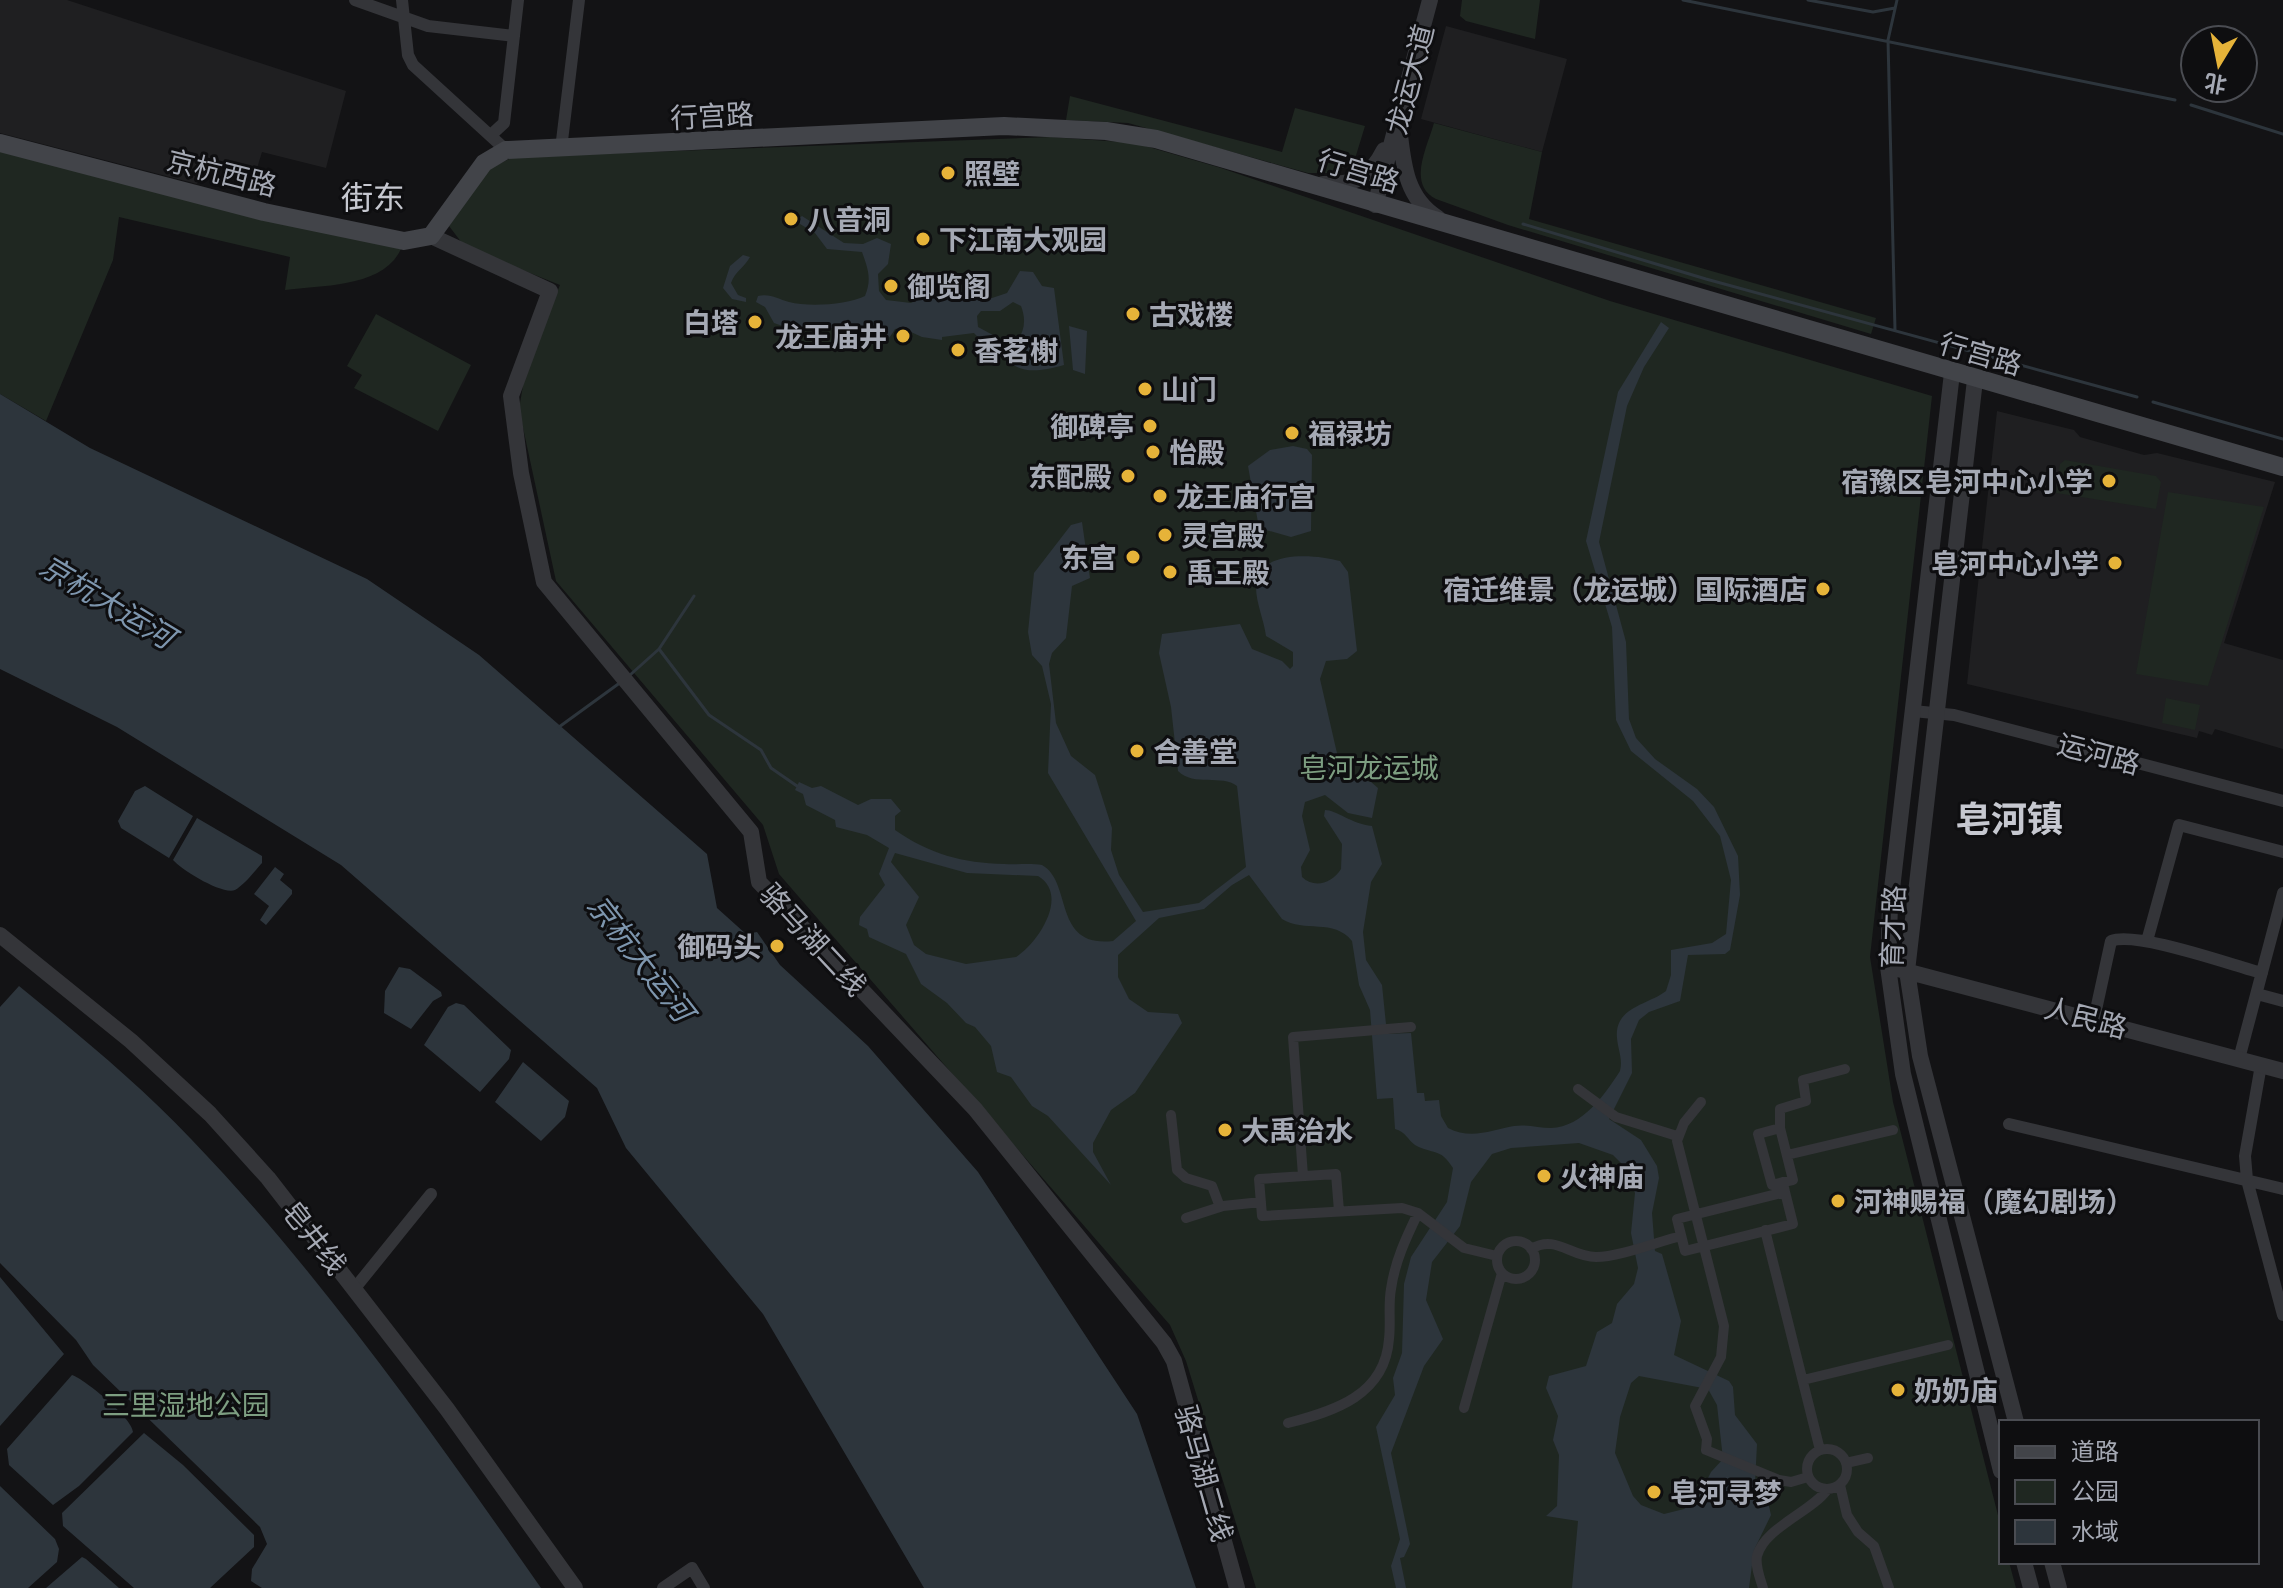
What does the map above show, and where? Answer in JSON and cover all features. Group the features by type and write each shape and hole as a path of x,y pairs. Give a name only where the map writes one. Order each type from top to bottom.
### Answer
{"main road":[{"name":"行宫路","path":"506,150 1039,126 1156,139 1975,380 2283,467"},
{"name":"京杭西路","path":"0,143 280,215 404,241 431,236"},
{"path":"431,236 484,163 506,150"}],"street":[{"path":"355,0 428,26 514,36"},
{"path":"402,0 408,55 413,65 506,150"},
{"path":"491,135 504,123 518,0"},
{"path":"561,149 579,0"},
{"name":"龙运大道","path":"1375,205 1430,0"},
{"path":"1305,183 1344,184 1363,178 1379,159 1397,123"},
{"path":"1397,123 1412,192 1426,210 1457,229"},
{"name":"骆马湖二线","path":"431,236 550,291 511,396 521,473 544,582 751,832 759,882 975,1109 1164,1343 1174,1361 1237,1588"},
{"name":"育才路","path":"1952,373 1890,906 1888,967 1905,1087 1999,1463"},
{"name":"育才路","path":"1975,380 1907,971 1920,1056 2015,1420"},
{"name":"运河路","path":"1913,711 1936,713 2283,801"},
{"path":"2147,941 2179,825 2283,852"},
{"path":"2239,1059 2283,893"},
{"name":"皂井线","path":"0,935 131,1041 210,1114 268,1178 355,1288 575,1588"},
{"path":"2094,1019 2111,941 2126,937 2147,941 2262,973"},
{"name":"人民路","path":"1888,967 2283,1071"},
{"path":"2257,994 2283,1001"},
{"path":"1303,1176 1293,1037 1411,1027"},
{"path":"2261,1065 2245,1156 2247,1180 2283,1315"},
{"path":"1784,1187 1793,1224 1685,1251 1677,1219 1784,1187 1793,1180 1780,1128 1780,1109 1806,1101 1803,1080 1845,1069"},
{"path":"1578,1089 1616,1117 1677,1136"},
{"path":"1701,1102 1677,1136 1725,1335 1721,1357 1695,1406 1707,1439 1706,1450 1779,1480 1791,1482 1808,1477"},
{"path":"1171,1115 1177,1170 1186,1178 1212,1186 1220,1207"},
{"path":"2009,1124 2283,1189"},
{"path":"1780,1128 1758,1134 1772,1185 1784,1187"},
{"path":"1787,1155 1893,1130"},
{"path":"1339,1211 1336,1174 1259,1179 1262,1216 1402,1208 1418,1213 1464,1248 1497,1256"},
{"path":"355,1288 431,1194"},
{"path":"1186,1218 1220,1207 1261,1202"},
{"path":"1288,1423 1348,1404 1375,1380 1387,1354 1390,1291 1396,1264 1418,1213"},
{"path":"1765,1230 1820,1450"},
{"path":"1531,1249 1542,1242 1553,1243 1596,1257 1681,1236"},
{"path":"1497,1256 1504,1246 1515,1241 1531,1249 1535,1261 1530,1273 1513,1279 1502,1273"},
{"path":"1464,1408 1502,1273 1497,1256"},
{"path":"1803,1380 1948,1345"},
{"path":"1763,1588 1757,1563 1759,1551 1782,1526 1819,1500 1827,1490 1840,1485 1847,1474 1846,1463 1837,1451 1820,1450 1808,1460 1808,1477 1814,1486 1827,1490"},
{"path":"1846,1463 1868,1458"},
{"path":"1840,1485 1847,1515 1858,1532 1874,1546 1889,1588"},
{"path":"2025,1564 2031,1588"},
{"path":"2053,1564 2059,1588"},
{"path":"663,1588 692,1568 704,1588"}],"shaded area":[{"path":"0,0 67,0 346,91 326,168 262,152 254,178 206,164 197,184 0,133"},
{"path":"1446,26 1567,59 1542,152 1421,119"},
{"name":"皂河中心小学","path":"1997,411 2074,430 2080,437 2144,455 2157,453 2275,482 2224,643 2283,660 2283,749 2215,729 2212,735 2199,731 2197,738 1967,684"}],"green space":[{"path":"1462,0 1540,0 1535,39 1466,21 1460,16"},
{"path":"1070,96 1282,152 1295,108 1365,126 1354,162 1333,173 1308,173 1128,123 1066,120"},
{"path":"1434,123 1542,152 1529,219 1876,318 1871,334 1508,225 1436,199 1422,184 1421,175"},
{"name":"皂河龙运城","path":"1051,137 1135,143 1221,168 1610,301 1932,396 1870,957 1893,1102 1999,1519 1999,1564 2010,1564 2016,1588 1256,1588 1186,1361 1170,1325 779,874 763,825 556,581 519,409 526,368 560,285 465,247 449,226 487,170 513,157"},
{"path":"0,150 401,249 392,262 366,278 285,290 290,257 119,217 113,260 46,421 0,394"},
{"path":"376,314 471,365 438,431 354,388 362,375 347,366"},
{"path":"2065,460 2156,476 2161,482 2156,509 2056,493 2060,464"},
{"path":"2168,492 2264,507 2208,686 2136,674"},
{"path":"2166,698 2200,705 2195,730 2162,723"}],"water":[{"path":"802,216 844,243 863,244 877,238 891,244 888,264 878,274 879,291 886,300 911,303 939,288 992,298 1007,293 1020,271 1033,272 1042,286 1054,288 1064,365 1040,370 1023,369 1007,361 974,333 942,337 942,340 922,337 902,328 895,329 882,343 873,344 862,343 855,333 817,325 794,330 774,323 765,307 756,302 758,296 806,304 838,303 865,296 868,284 862,252 827,249 815,233 795,221","holes":["1013,302 1021,306 1024,324 1017,341 1006,342 978,327 977,316 981,311 1000,311"]},
{"path":"743,255 750,257 731,283 738,295 746,298 746,302 732,299 723,288 730,266"},
{"path":"1661,322 1669,328 1644,367 1627,406 1599,542 1626,642 1629,719 1636,738 1655,759 1697,789 1714,807 1738,856 1740,895 1730,950 1725,954 1688,955 1680,1001 1649,1012 1639,1020 1631,1039 1632,1073 1609,1119 1641,1140 1657,1166 1659,1178 1652,1213 1655,1251 1662,1254 1681,1321 1674,1355 1729,1381 1733,1387 1735,1415 1757,1444 1755,1483 1768,1502 1771,1515 1754,1550 1749,1588 1572,1588 1578,1521 1546,1516 1557,1506 1559,1455 1553,1440 1558,1416 1546,1388 1549,1376 1586,1366 1597,1332 1612,1323 1617,1304 1634,1284 1638,1268 1631,1233 1635,1193 1623,1165 1613,1155 1579,1143 1511,1148 1492,1154 1471,1182 1460,1226 1432,1262 1426,1300 1443,1339 1424,1366 1391,1453 1410,1544 1404,1557 1400,1558 1406,1588 1396,1588 1391,1566 1400,1539 1376,1427 1395,1395 1393,1378 1402,1353 1404,1284 1411,1257 1447,1202 1453,1168 1440,1154 1415,1145 1395,1129 1393,1098 1377,1099 1370,1010 1359,985 1352,941 1337,930 1282,919 1249,875 1204,909 1159,918 1118,955 1118,977 1129,999 1148,1012 1178,1014 1182,1023 1135,1093 1111,1110 1093,1143 1093,1152 1111,1185 1048,1116 1032,1106 1011,1077 997,1072 991,1046 975,1027 966,1023 947,1003 921,984 906,954 869,937 867,929 859,925 860,917 885,885 879,874 889,848 867,835 836,827 835,820 806,805 803,794 795,790 799,782 812,788 821,786 858,805 871,799 891,799 901,811 895,816 895,830 934,851 974,862 1042,865 1058,885 1072,925 1094,940 1113,941 1136,921 1048,773 1051,704 1042,666 1032,655 1028,632 1034,573 1071,525 1082,522 1090,578 1072,586 1066,638 1052,653 1049,664 1056,723 1071,756 1095,775 1112,828 1111,850 1119,875 1143,912 1199,903 1246,867 1237,786 1224,781 1192,778 1178,771 1171,707 1159,653 1162,634 1240,624 1252,649 1282,661 1290,669 1293,666 1293,652 1266,636 1256,593 1259,575 1276,560 1289,557 1340,561 1348,572 1357,651 1347,659 1326,661 1320,679 1342,775 1371,782 1378,788 1372,818 1348,813 1325,795 1305,802 1302,816 1310,850 1301,867 1302,877 1312,883 1323,883 1341,869 1342,844 1324,816 1325,810 1372,826 1382,864 1371,882 1363,932 1366,960 1382,985 1387,1034 1411,1033 1417,1093 1424,1093 1425,1101 1439,1100 1441,1116 1448,1128 1473,1134 1519,1126 1551,1128 1573,1122 1592,1108 1620,1071 1617,1038 1621,1020 1626,1013 1666,991 1671,975 1671,950 1712,943 1726,934 1731,880 1720,836 1693,801 1631,751 1616,720 1612,627 1586,541 1618,392","holes":["895,853 967,873 1038,876 1047,884 1051,895 1047,918 1033,941 1016,957 966,964 926,954 914,945 906,925 919,897 891,862","1639,1376 1708,1389 1717,1405 1723,1459 1711,1472 1697,1500 1684,1509 1664,1514 1641,1505 1633,1496 1615,1453 1620,1417 1631,1383"]},
{"path":"1069,326 1087,331 1085,374 1073,370"},
{"name":"京杭大运河","path":"0,394 90,448 367,579 479,655 707,854 717,908 746,934 757,932 780,965 868,1046 978,1172 1137,1414 1196,1588 924,1588 763,1314 626,1148 597,1088 341,865 117,727 0,669"},
{"path":"1293,446 1307,449 1312,455 1311,531 1291,537 1259,528 1248,466 1270,450"},
{"path":"145,786 193,816 169,858 121,828 118,821 135,791"},
{"path":"197,818 262,856 262,863 235,890 212,885 173,860"},
{"path":"275,867 284,874 280,880 292,890 292,894 266,925 260,920 269,906 254,894"},
{"path":"399,967 410,969 441,992 442,996 433,1001 411,1029 384,1013 385,991"},
{"name":"三里湿地公园","path":"19,986 150,1098 239,1191 375,1357 541,1588 262,1588 251,1581 252,1569 267,1544 260,1527 93,1365 76,1340 0,1263 0,1007"},
{"path":"456,1003 464,1005 511,1050 509,1059 480,1092 424,1045 448,1007"},
{"path":"523,1062 569,1101 565,1117 541,1141 495,1102"},
{"path":"0,1277 64,1354 0,1426"},
{"path":"72,1375 108,1400 133,1432 79,1486 53,1505 9,1465 7,1449"},
{"path":"144,1433 183,1465 254,1535 254,1547 210,1588 134,1588 63,1526 62,1513"},
{"path":"0,1486 55,1539 59,1549 57,1562 28,1588 0,1588"},
{"path":"82,1557 86,1559 119,1588 46,1588"}],"waterway":[{"path":"1683,0 2175,100"},
{"path":"1808,0 1873,12 1895,8"},
{"path":"1895,330 1888,40 1897,0"},
{"path":"2191,105 2283,134"},
{"path":"1523,224 1706,279 2137,397"},
{"path":"2153,402 2283,439"},
{"path":"659,649 694,596"},
{"path":"630,675 659,649 709,715 761,750 771,768 797,786"},
{"path":"559,727 621,682"}],"place":[{"name":"照壁","path":"948,173"},
{"name":"八音洞","path":"791,219"},
{"name":"下江南大观园","path":"923,239"},
{"name":"御览阁","path":"891,286"},
{"name":"古戏楼","path":"1133,314"},
{"name":"白塔","path":"755,322"},
{"name":"龙王庙井","path":"903,336"},
{"name":"香茗榭","path":"958,350"},
{"name":"山门","path":"1145,389"},
{"name":"御碑亭","path":"1150,426"},
{"name":"福禄坊","path":"1292,433"},
{"name":"怡殿","path":"1153,452"},
{"name":"东配殿","path":"1128,476"},
{"name":"宿豫区皂河中心小学","path":"2109,481"},
{"name":"龙王庙行宫","path":"1160,496"},
{"name":"灵宫殿","path":"1165,535"},
{"name":"东宫","path":"1133,557"},
{"name":"皂河中心小学","path":"2115,563"},
{"name":"禹王殿","path":"1170,572"},
{"name":"宿迁维景（龙运城）国际酒店","path":"1823,589"},
{"name":"合善堂","path":"1137,751"},
{"name":"御码头","path":"777,946"},
{"name":"大禹治水","path":"1225,1130"},
{"name":"火神庙","path":"1544,1176"},
{"name":"河神赐福（魔幻剧场）","path":"1838,1201"},
{"name":"奶奶庙","path":"1898,1390"},
{"name":"皂河寻梦","path":"1654,1492"}],"district":[{"name":"街东","path":"373,196"},
{"name":"皂河镇","path":"2009,817"}]}
